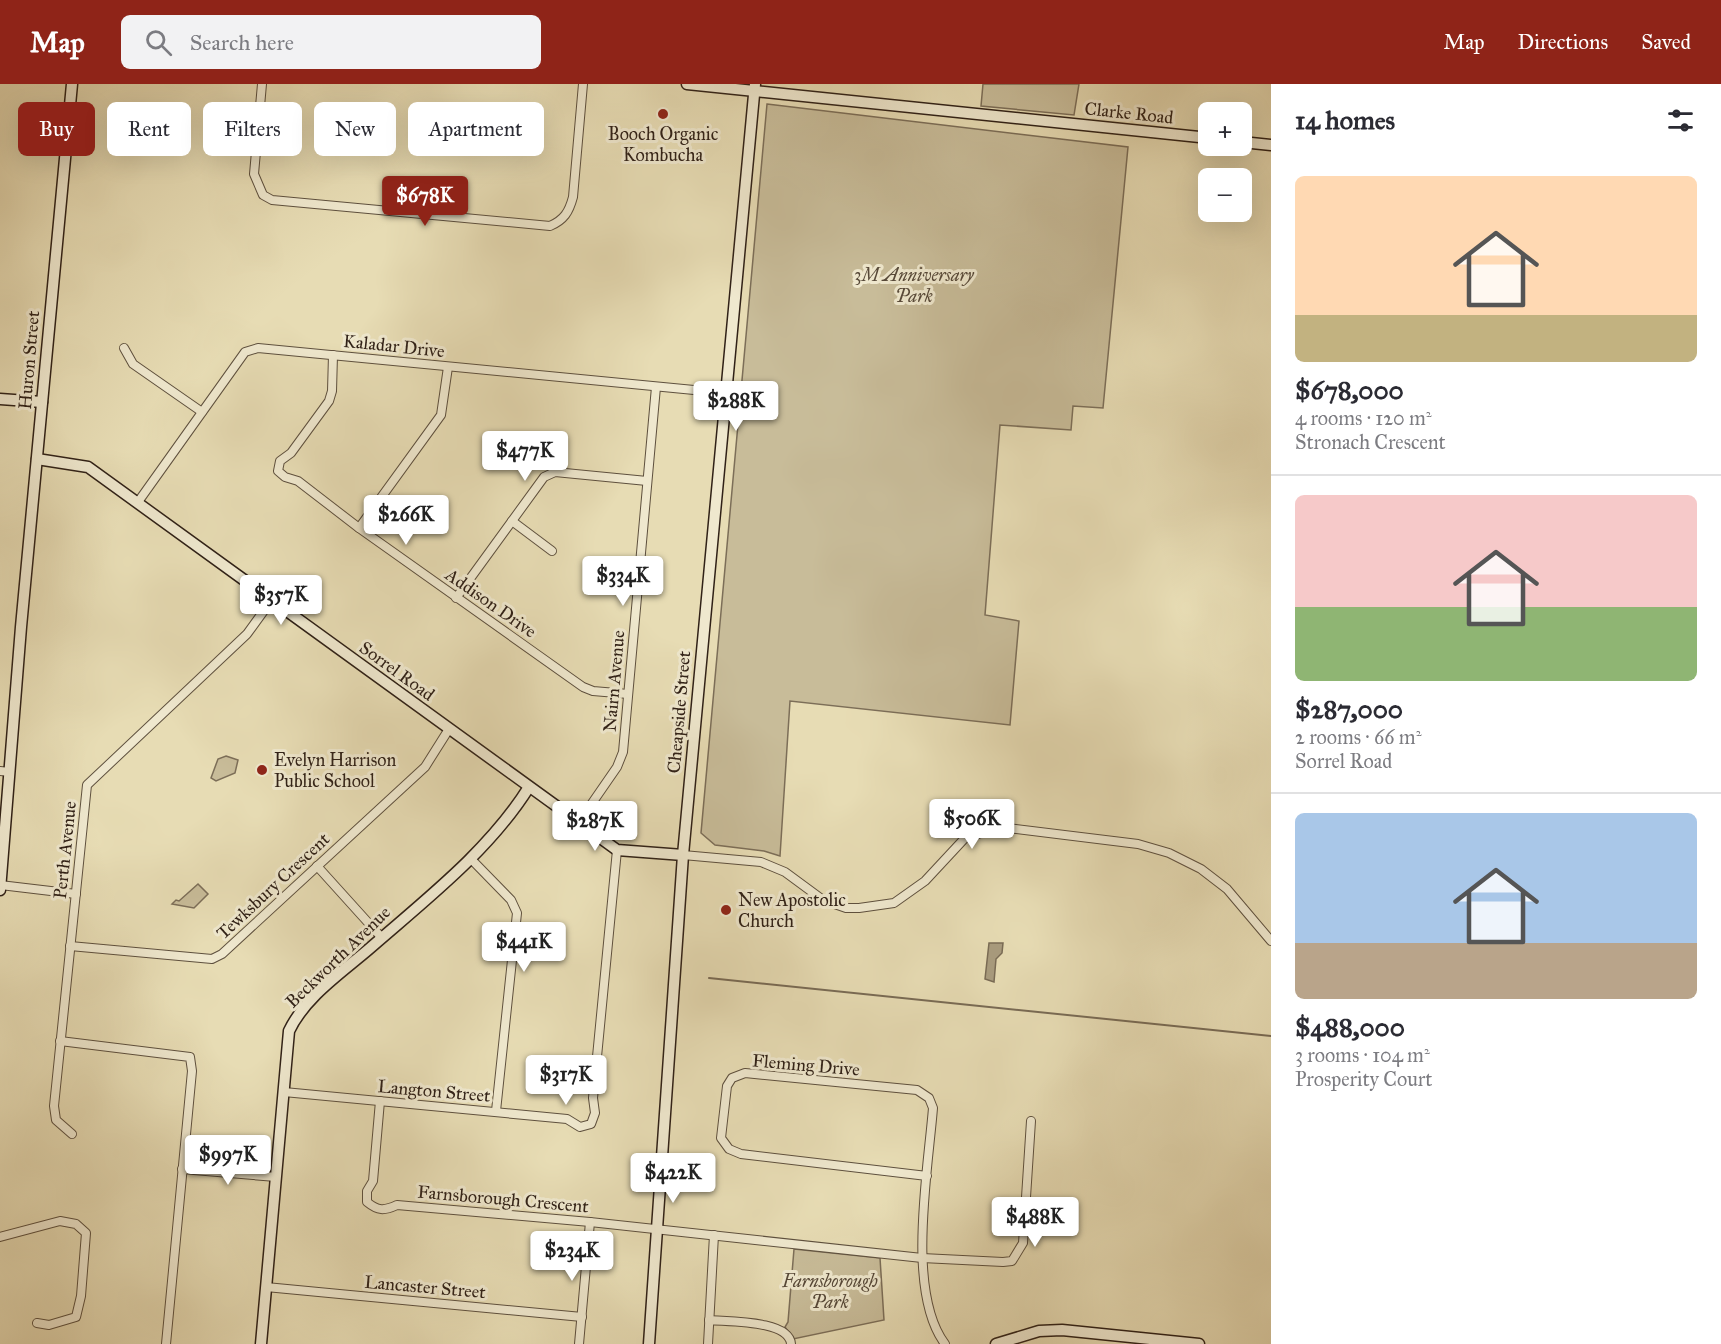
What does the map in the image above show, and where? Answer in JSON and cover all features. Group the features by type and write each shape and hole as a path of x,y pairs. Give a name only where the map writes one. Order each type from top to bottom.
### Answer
{"street":[{"name":"Huron Street","path":"0,888 5,771 74,84"},
{"path":"262,84 254,174 263,195 272,200 550,226 560,221 570,210 583,84"},
{"name":"Clarke Road","path":"687,84 755,88 1198,137"},
{"name":"Cheapside Street","path":"649,1344 683,855 755,88"},
{"path":"1252,143 1271,145"},
{"path":"124,348 133,364 202,412"},
{"name":"Kaladar Drive","path":"138,502 245,352 258,348 725,393"},
{"name":"Addison Drive","path":"333,355 332,391 329,401 291,453 280,461 278,471 285,477 298,481 359,528 583,687 593,691 628,694"},
{"path":"359,528 441,415 448,367"},
{"name":"Nairn Avenue","path":"579,822 617,767 623,752 656,387"},
{"path":"0,399 42,402"},
{"name":"Sorrel Road","path":"37,459 88,467 271,602 616,850"},
{"path":"456,598 544,477 555,471 647,481"},
{"path":"512,521 552,551"},
{"name":"Perth Avenue","path":"72,1134 56,1120 54,1106 87,785 247,634 271,602"},
{"name":"Tewksbury Crescent","path":"70,946 212,959 222,954 424,767 449,729"},
{"name":"Beckworth Avenue","path":"261,1344 290,1031 294,1020 302,1009 471,859 517,806 529,787"},
{"path":"616,850 761,862 785,872 823,900 846,908 859,908 894,903 925,881 965,838 984,832 1008,828 1138,844 1169,853 1201,869 1227,889 1271,940"},
{"name":"Langton Street","path":"284,1092 567,1119 580,1128 591,1124 595,1113 593,1098 616,850"},
{"path":"471,859 511,900 517,913 496,1112"},
{"path":"317,866 382,938"},
{"path":"0,888 76,894"},
{"path":"60,1041 176,1053 190,1057 192,1071 166,1344"},
{"name":"Fleming Drive","path":"927,1176 741,1154 729,1149 722,1138 727,1086 732,1078 745,1073 917,1090 929,1098 933,1108 922,1258 929,1310 937,1334 945,1344"},
{"name":"Farnsborough Crescent","path":"380,1101 373,1181 367,1191 367,1202 376,1209 386,1210 397,1205 590,1222 922,1258 1004,1262 1012,1261 1023,1243 1031,1121"},
{"path":"182,1169 276,1177"},
{"path":"0,1237 60,1221 76,1224 87,1233 81,1296 76,1317 61,1323 37,1323"},
{"path":"579,1344 590,1222"},
{"path":"708,1344 714,1235"},
{"name":"Lancaster Street","path":"266,1287 582,1317"},
{"path":"709,1320 775,1327 785,1333 790,1344"},
{"path":"996,1344 1039,1331 1062,1330 1199,1344"}],"green space":[{"path":"983,84 1079,84 1074,115 981,106"},
{"name":"3M Anniversary Park","path":"767,104 1128,147 1103,408 1073,406 1071,430 1000,425 985,615 1019,621 1010,725 790,701 780,856 764,851 715,845 701,833"},
{"path":"226,756 238,760 235,773 216,781 211,778 218,759"},
{"path":"198,884 208,894 194,908 172,904 176,900 179,901"},
{"name":"Farnsborough Park","path":"794,1249 880,1258 884,1320 793,1339 785,1327 788,1322"}],"shaded area":[{"path":"989,943 1003,943 1002,953 996,959 994,982 985,979"}],"waterway":[{"path":"709,978 1271,1036"}],"place":[{"name":"Booch Organic Kombucha","path":"663,114"},
{"name":"Evelyn Harrison Public School","path":"262,770"},
{"name":"New Apostolic Church","path":"726,910"}]}
